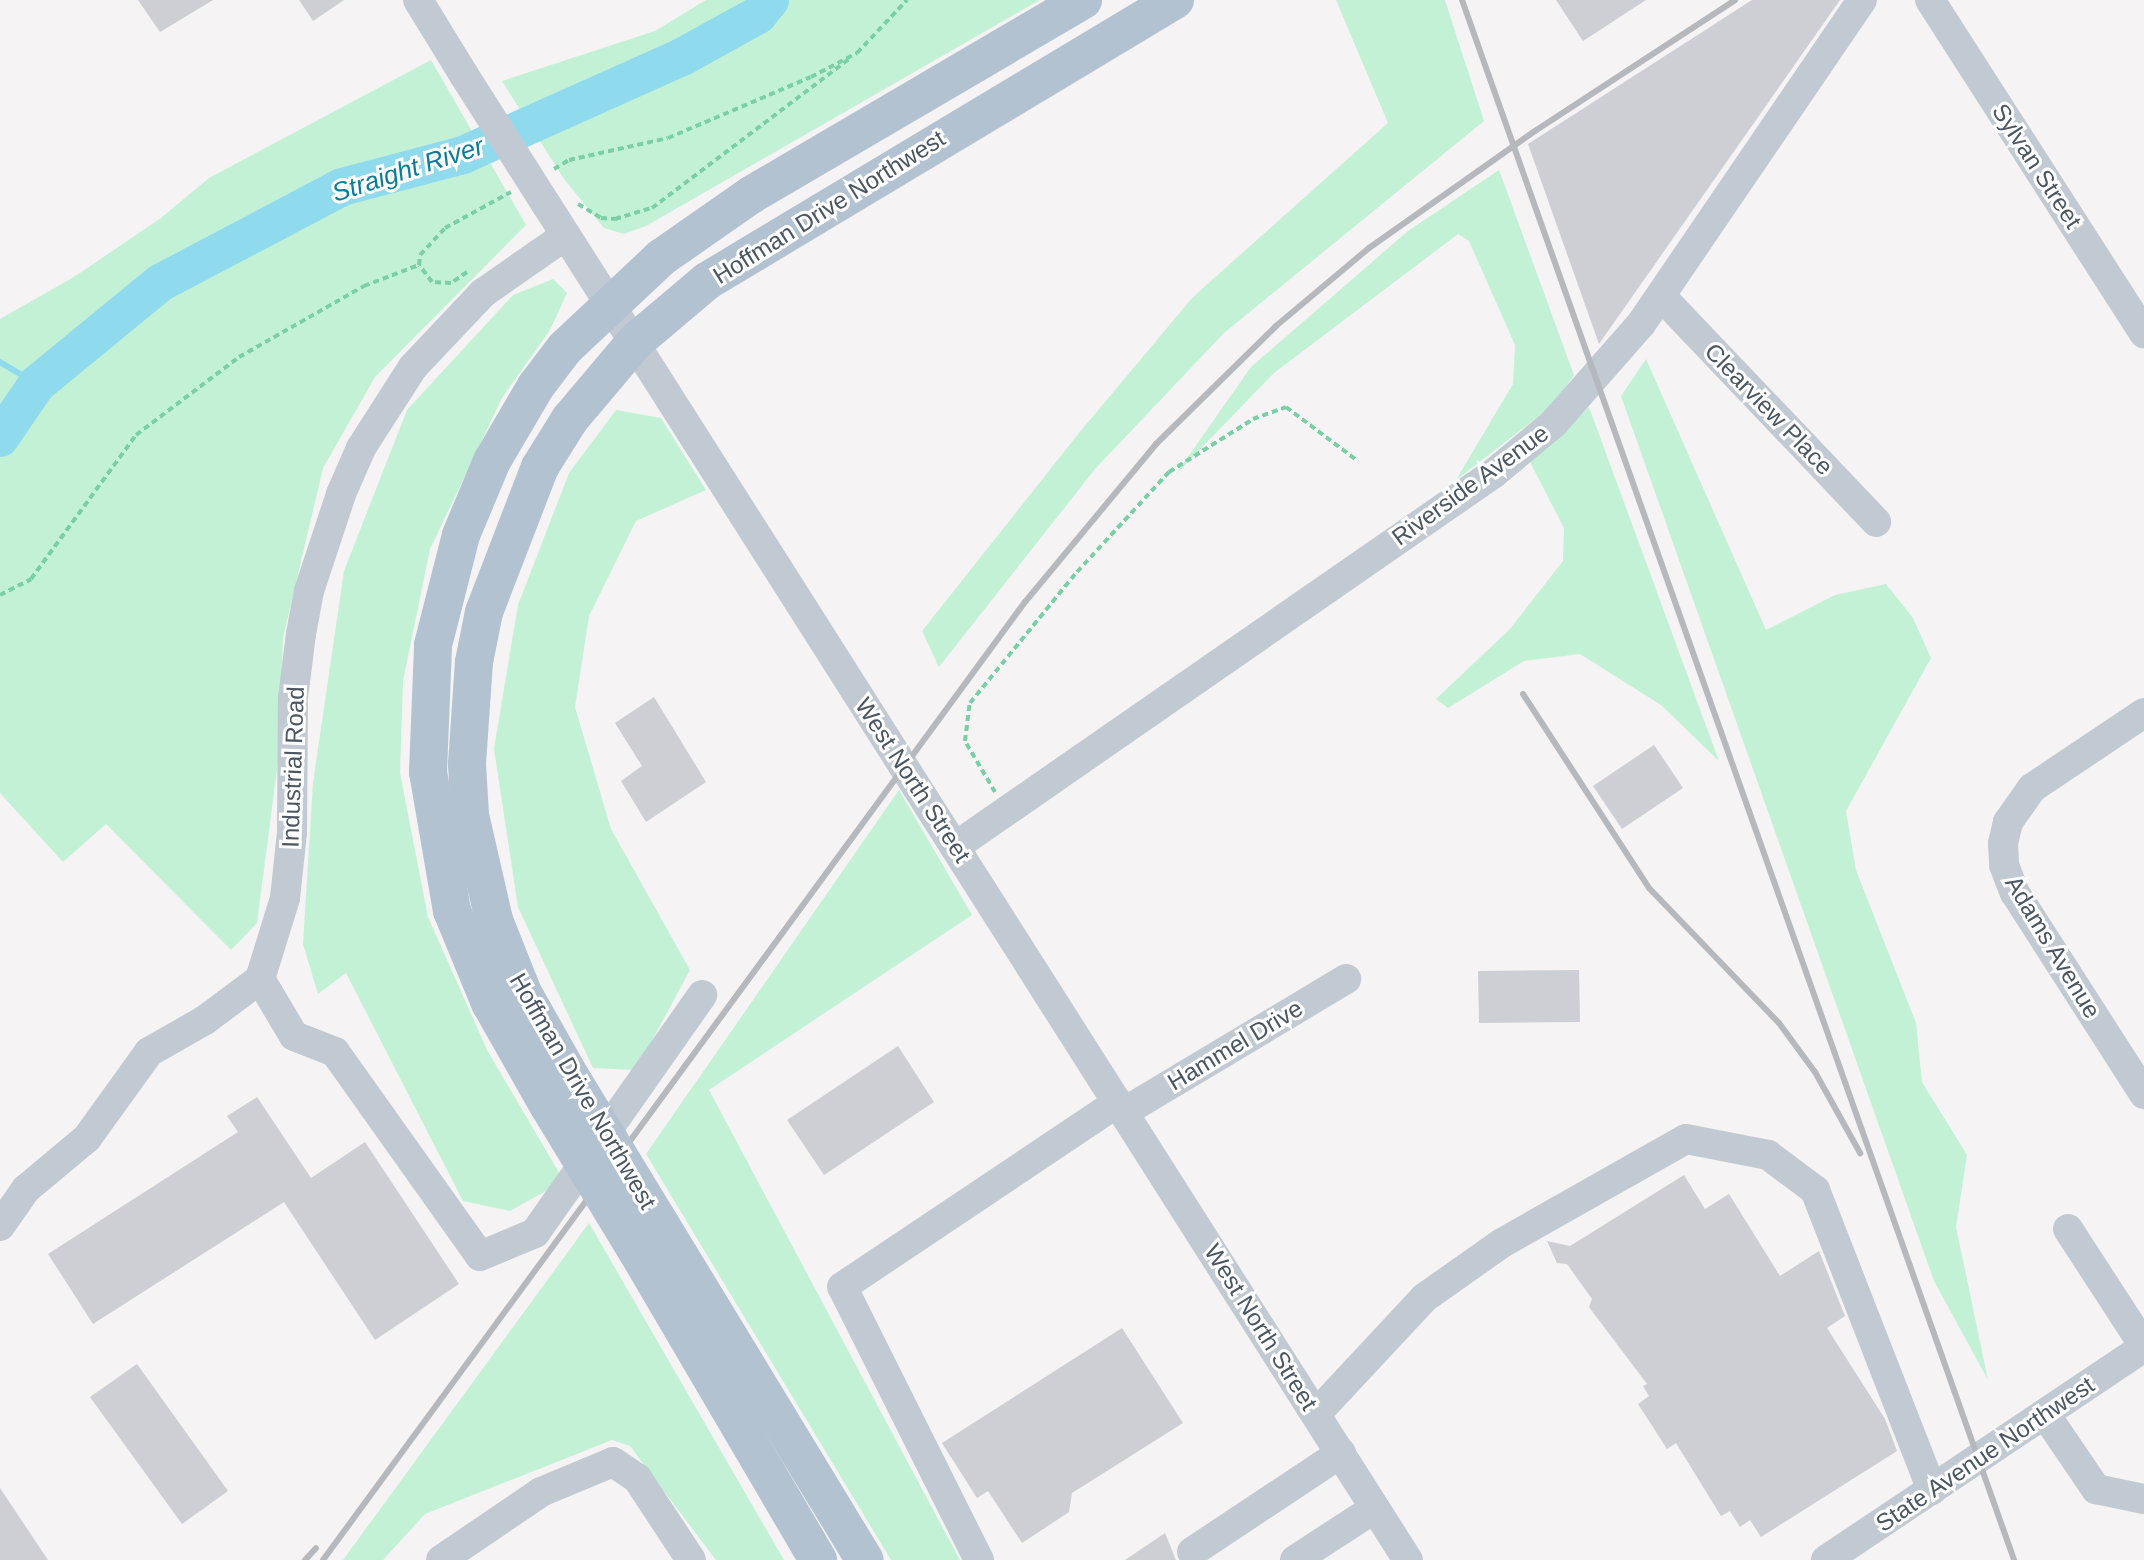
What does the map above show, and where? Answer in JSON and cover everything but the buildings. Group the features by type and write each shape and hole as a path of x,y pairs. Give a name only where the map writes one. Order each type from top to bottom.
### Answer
{"main road":[{"name":"Hoffman Drive Northwest","path":"865,1560 649,1239 559,1090 490,1003 452,911 432,817 427,707 447,579 476,496 536,386 609,302 697,230 751,195 1083,0"},
{"name":"Hoffman Drive Northwest","path":"559,1090 512,969 480,872 467,764 472,678 484,612 540,467 570,419 636,341 751,251 1175,0"},
{"name":"Hoffman Drive Northwest","path":"649,1239 818,1560"}],"street":[{"name":"West North Street","path":"418,0 464,75 545,189 566,235 1408,1560"},
{"name":"Riverside Avenue","path":"956,846 1532,443 1575,403 1661,296 1862,0"},
{"name":"Sylvan Street","path":"1930,0 2144,333"},
{"name":"Industrial Road","path":"260,979 285,898 292,833 293,698 301,634 309,591 341,494 361,448 413,367 483,293 566,235"},
{"name":"Clearview Place","path":"1661,296 1876,522"},
{"name":"Adams Avenue","path":"2144,713 2032,788 2008,822 2003,843 2004,865 2015,893 2144,1094"},
{"path":"0,1226 26,1189 87,1138 149,1052 205,1020 260,979 294,1036 335,1052 480,1256 535,1233 702,995"},
{"name":"Hammel Drive","path":"979,1560 842,1287 1121,1107 1346,979"},
{"path":"1316,1414 1424,1298 1502,1243 1686,1139 1768,1155 1815,1190 1932,1490"},
{"path":"2068,1229 2144,1347"},
{"name":"State Avenue Northwest","path":"1826,1560 2144,1347"},
{"path":"2045,1414 2096,1489 2144,1499"},
{"path":"1192,1552 1341,1453"},
{"path":"441,1560 541,1492 613,1462 637,1478 691,1560"},
{"path":"1295,1560 1375,1508"}],"path":[{"path":"857,53 668,138 569,160 545,189 569,198 601,218 615,219 652,208 857,53 907,0"},
{"path":"0,595 31,579 136,435 239,357 364,286 419,265 426,245 445,228 519,188"},
{"path":"419,265 432,282 441,285 471,269"},
{"path":"1008,810 977,770 965,741 970,703 1077,572 1169,472 1253,419 1286,407 1358,461"}],"green space":[{"path":"706,0 1040,0 646,226 624,234 604,228 564,179 502,81 655,31"},
{"path":"1336,0 1445,0 1484,121 1224,333 1095,469 939,667 922,631 1079,433 1193,297 1388,123"},
{"path":"431,60 526,225 375,377 323,468 283,638 279,754 257,923 231,950 106,824 63,862 0,793 0,319 74,277 161,218 209,178"},
{"path":"1499,170 1574,375 1553,405 1456,480 1513,384 1515,345 1469,241 1458,234 1274,373 1176,474 1251,367 1408,231"},
{"path":"553,279 567,293 550,330 502,398 430,549 403,681 400,773 428,917 487,1050 564,1181 510,1211 463,1201 346,973 318,994 303,944 313,783 344,571 407,410 513,295"},
{"path":"1646,359 1766,630 1835,595 1886,584 1913,618 1931,658 1846,811 1856,870 1916,1023 1922,1082 1967,1155 1956,1227 1988,1380 1934,1281 1621,396"},
{"path":"1589,407 1719,761 1661,705 1580,654 1524,661 1448,708 1436,699 1510,629 1563,561 1564,528 1530,462"},
{"path":"616,410 661,418 706,490 636,521 589,616 575,707 611,829 690,970 636,1070 593,1068 518,907 494,749 518,605 569,473"},
{"path":"899,790 972,915 709,1090 960,1560 891,1560 646,1154"},
{"path":"589,1223 784,1560 716,1560 630,1446 612,1440 425,1514 383,1560 343,1560"}],"waterway":[{"name":"Straight River","path":"0,438 37,384 160,283 342,187 463,155 682,57 758,15 770,0"},
{"path":"0,362 37,384"}],"railway":[{"path":"1462,0 2014,1560"},
{"path":"323,1560 1025,602 1156,444 1276,326 1369,248 1535,131 1735,0"},
{"path":"1523,694 1649,888 1779,1023 1815,1072 1860,1153"},
{"path":"305,1560 316,1548"}]}
